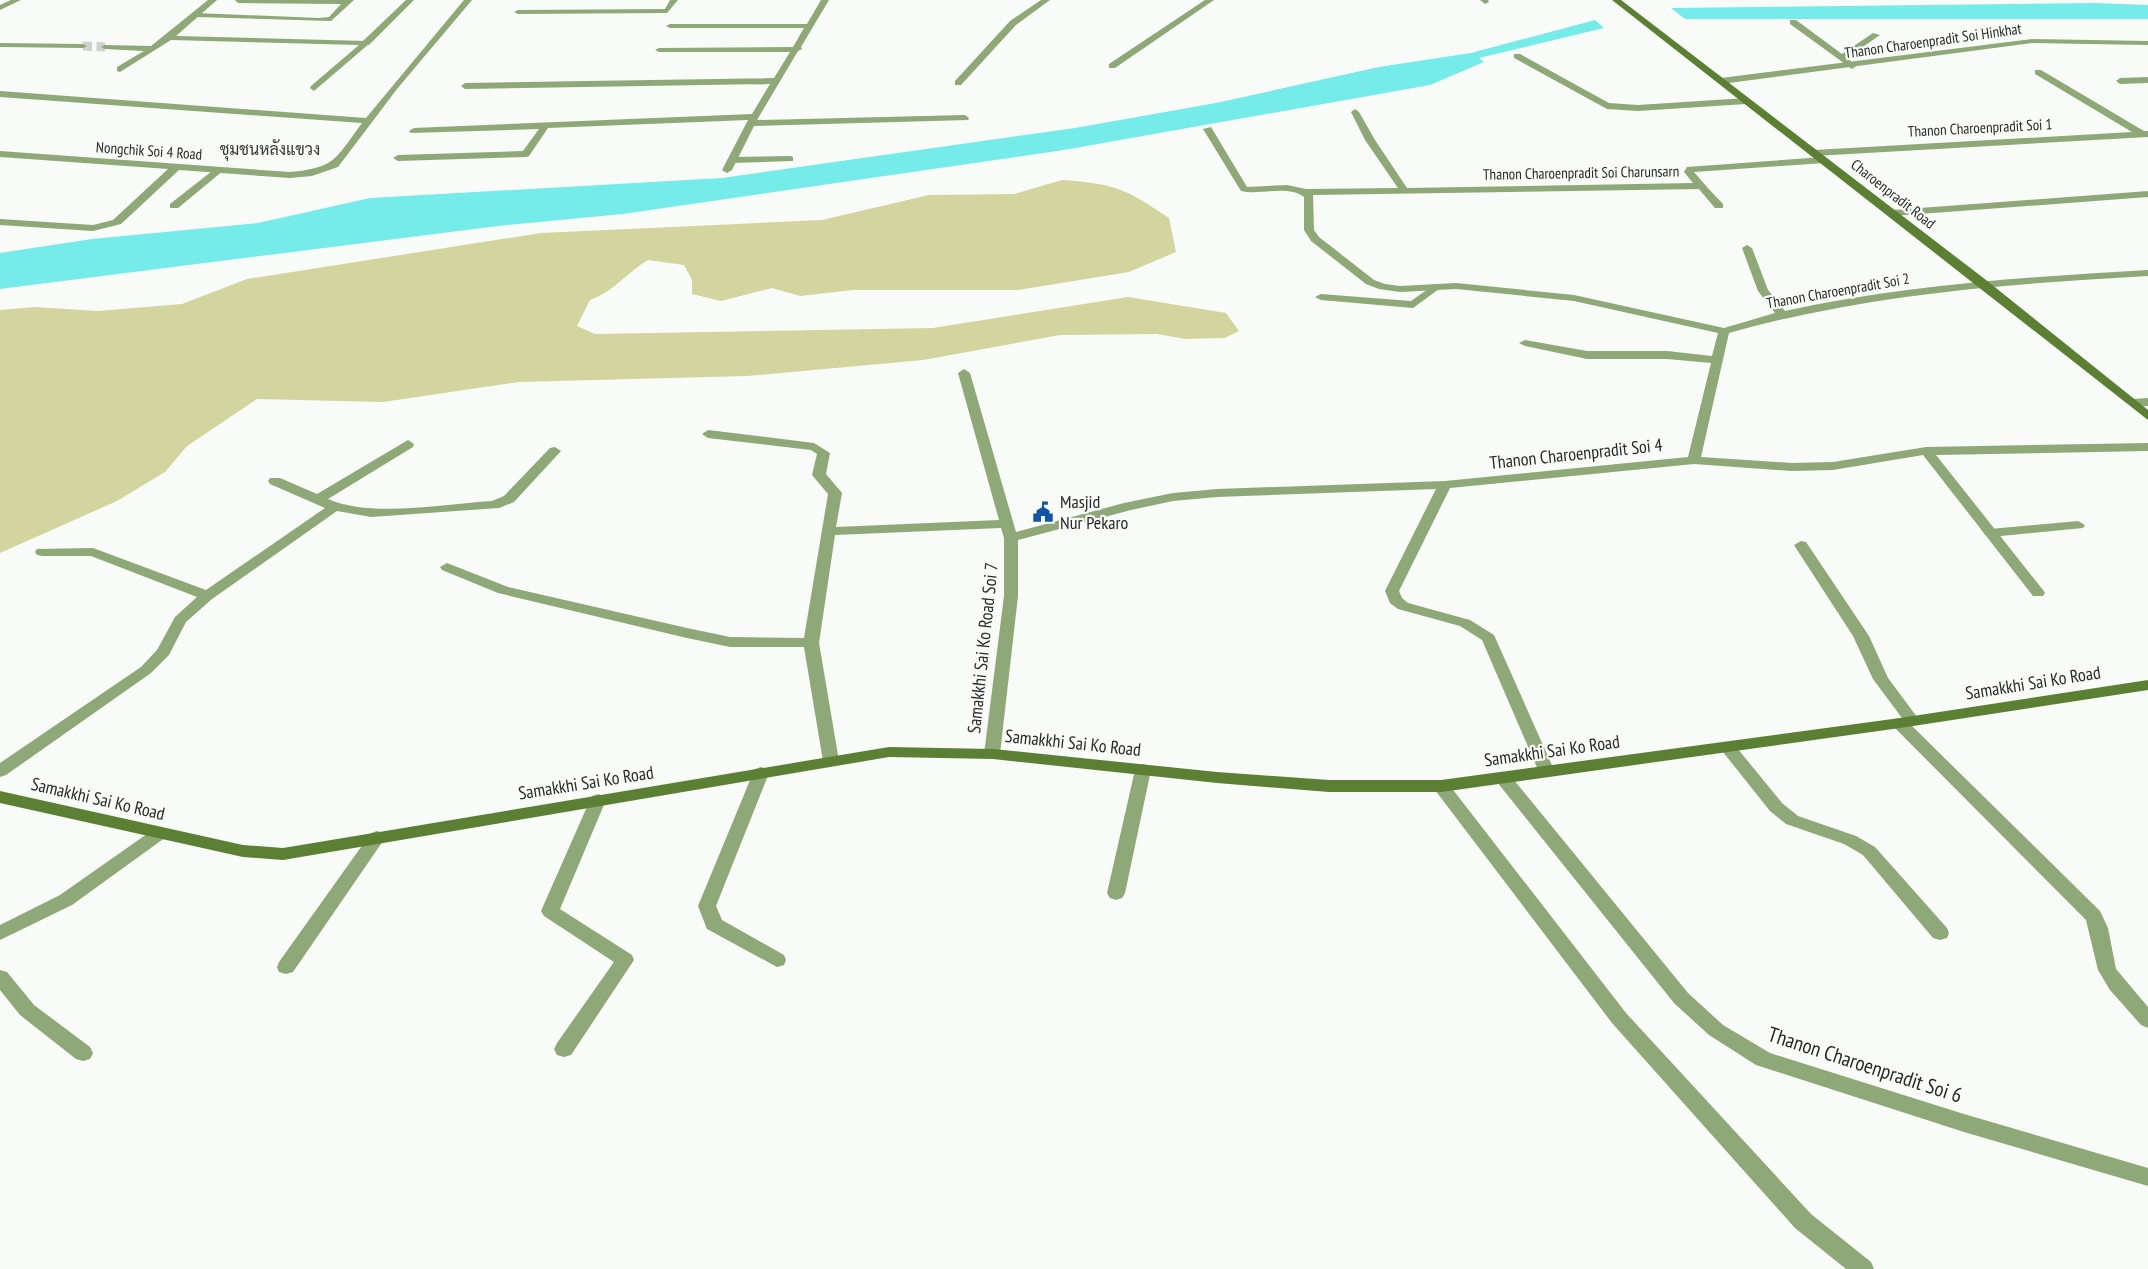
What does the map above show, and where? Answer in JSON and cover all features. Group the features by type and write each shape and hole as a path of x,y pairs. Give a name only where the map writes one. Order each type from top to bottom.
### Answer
{"street":[{"path":"0,8 17,0"},
{"path":"120,69 169,38 213,0"},
{"path":"314,88 366,43 410,0"},
{"name":"Nongchik Soi 4 Road","path":"0,154 219,171 290,175 312,173 335,165 368,121 468,0"},
{"path":"518,12 667,11 674,0"},
{"path":"727,170 753,120 798,49 825,0"},
{"path":"958,83 1013,23 1046,0"},
{"path":"1112,66 1210,0"},
{"name":"Charoenpradit Road","path":"1616,0 1982,282 2148,416"},
{"path":"238,1 349,1"},
{"path":"196,15 331,19 349,1"},
{"path":"1793,22 1852,66"},
{"path":"670,26 811,26"},
{"path":"1842,58 1876,36"},
{"path":"169,38 366,43"},
{"name":"Thanon Charoenpradit Soi Hinkhat","path":"1721,81 1852,66 2032,40 2148,43"},
{"path":"0,45 83,46"},
{"path":"105,47 153,49"},
{"path":"659,50 798,49"},
{"path":"1517,56 1607,106 1638,108 1746,101"},
{"path":"2038,72 2145,134"},
{"path":"2120,81 2148,80"},
{"path":"465,86 777,81"},
{"path":"0,94 368,121"},
{"path":"1355,112 1370,140 1405,191"},
{"path":"414,131 753,120 965,118"},
{"path":"398,158 526,154 544,128"},
{"name":"Thanon Charoenpradit Soi Charunsarn","path":"1208,129 1244,189 1293,189 1306,192 1701,186"},
{"name":"Thanon Charoenpradit Soi 1","path":"1814,153 2145,134"},
{"path":"732,160 790,159"},
{"name":"Thanon Charoenpradit Soi Charunsarn","path":"1701,186 1689,172 1690,169 1824,160"},
{"path":"0,222 93,228 117,222 175,168"},
{"path":"174,206 219,171"},
{"path":"1701,186 1719,206"},
{"path":"1306,192 1309,196 1309,230 1314,239 1370,282 1400,289 1456,286 1574,298 1725,331 1694,460"},
{"path":"1893,213 2148,194"},
{"path":"1747,248 1762,291 1781,314"},
{"name":"Thanon Charoenpradit Soi 2","path":"1725,331 1781,314 1982,282 2148,273"},
{"path":"1321,297 1413,305 1435,287"},
{"path":"1525,343 1587,355 1667,355 1719,360"},
{"name":"Samakkhi Sai Ko Road Soi 7","path":"964,373 1009,531 1011,596 992,754"},
{"path":"2133,403 2148,402"},
{"path":"708,434 820,449 824,453 819,475 835,493 811,643 831,761"},
{"path":"318,499 408,444"},
{"name":"Thanon Charoenpradit Soi 4","path":"830,531 1009,531 1173,497 1217,493 1445,485 1694,460 1792,467 1833,466 1926,451 2148,447"},
{"path":"275,481 335,507 371,513 494,505 509,499 555,451"},
{"path":"1926,451 2038,593"},
{"path":"1445,485 1392,591 1395,600 1403,606 1464,623 1489,638 1547,772"},
{"path":"0,771 146,670 164,652 180,620 207,596 335,507"},
{"path":"1990,533 2078,525"},
{"path":"1801,545 1861,636 1881,679 1906,722 2094,916 2101,930 2104,963 2111,976 2148,1020"},
{"path":"42,552 93,552 207,596"},
{"path":"447,567 503,590 730,642 811,643"},
{"name":"Samakkhi Sai Ko Road","path":"0,797 243,851 283,854 889,752 992,754 1375,790 1441,786 1503,778 1906,722 2148,685"},
{"path":"1727,747 1776,807 1792,820 1850,840 1869,851 1940,933"},
{"path":"1116,893 1143,770"},
{"path":"761,773 707,906 714,924 777,960"},
{"name":"Thanon Charoenpradit Soi 6","path":"1503,778 1681,998 1716,1030 1763,1059 2148,1178"},
{"path":"1441,786 1619,1018 1803,1221 1863,1269"},
{"path":"564,1049 625,960 550,911 598,800"},
{"path":"0,933 66,900 160,833"},
{"path":"286,967 377,837"},
{"path":"0,977 27,1010 83,1053"}],"green space":[{"path":"1062,180 1095,183 1119,189 1154,208 1169,218 1176,252 1129,272 1018,290 853,290 800,296 772,288 721,301 692,294 692,280 684,265 648,260 607,292 590,300 577,326 595,334 933,328 1128,297 1226,313 1239,331 1225,338 1186,339 1157,334 1060,335 923,360 747,376 519,382 383,402 257,399 187,446 165,472 117,501 0,553 0,310 34,307 98,311 182,304 247,279 541,233 822,220 929,195 1014,194"}],"water":[{"path":"2093,3 2148,5 2148,19 1685,19 1671,8"},
{"path":"1595,20 1604,28 1479,58 1484,62 1430,85 1064,150 623,214 498,226 0,289 0,253 92,239 258,223 370,198 722,178 1075,128 1216,103 1379,67 1471,53"}],"tunnel":[{"path":"83,46 105,47"}],"place":[{"name":"Masjid Nur Pekaro","path":"1043,512"}],"district":[{"name":"ชุมชนหลังแขวง","path":"270,149"}]}
